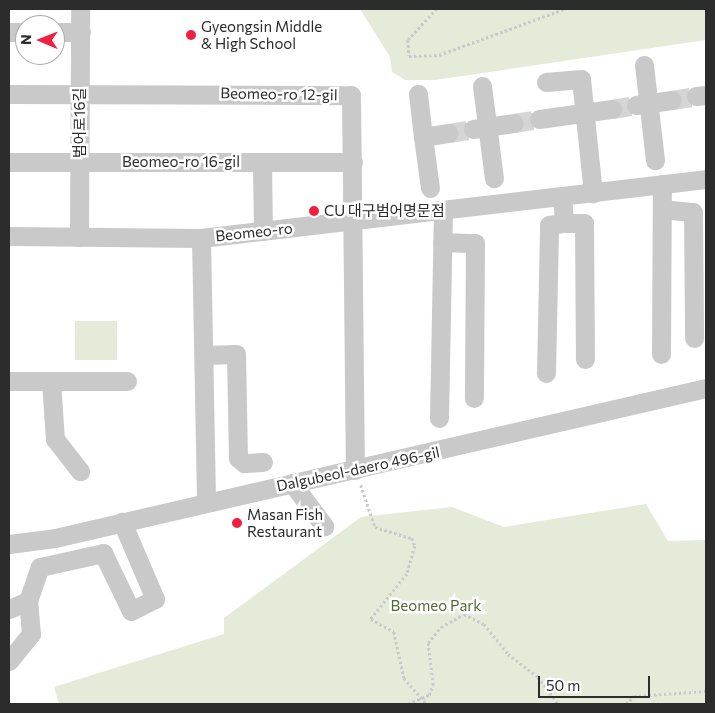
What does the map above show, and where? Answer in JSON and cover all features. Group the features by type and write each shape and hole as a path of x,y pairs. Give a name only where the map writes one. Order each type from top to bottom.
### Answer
{"street":[{"name":"범어로16길","path":"79,238 80,9"},
{"path":"65,32 81,32"},
{"path":"644,65 642,104 655,160"},
{"path":"546,82 581,79 593,192"},
{"path":"482,86 480,128 494,178"},
{"path":"9,94 80,92"},
{"name":"Beomeo-ro 12-gil","path":"80,92 352,95 355,221 355,470"},
{"path":"418,94 430,188"},
{"path":"642,104 672,100"},
{"path":"539,120 612,109"},
{"path":"480,128 514,123"},
{"path":"423,136 449,132"},
{"name":"Beomeo-ro 16-gil","path":"9,162 353,162"},
{"path":"262,162 262,231"},
{"name":"Beomeo-ro","path":"9,236 201,238 706,179"},
{"path":"661,354 662,184"},
{"path":"562,196 564,224"},
{"path":"662,209 693,212 694,338"},
{"path":"439,418 443,211"},
{"path":"546,373 549,225 584,223 585,360"},
{"path":"201,238 206,500"},
{"path":"442,242 475,242 474,398"},
{"path":"204,355 236,354 238,458 244,463 263,462"},
{"path":"9,381 127,381"},
{"path":"51,381 55,438 80,471"},
{"name":"Dalgubeol-daero 496-gil","path":"9,544 122,522 206,500 355,470 706,388"},
{"path":"292,483 324,526"},
{"path":"9,661 31,634 28,600 40,567 103,553 131,611 155,599 122,522"},
{"path":"9,609 28,600"}],"path":[{"path":"437,9 408,40 409,56 439,55 564,9"},
{"path":"355,470 374,527 412,538 415,546 407,574 371,619 394,632 404,678 427,704"},
{"path":"408,704 422,699 433,684 428,643 441,627 464,614 484,624 508,654 538,677 558,704"},
{"path":"626,704 634,696 706,691"}],"green space":[{"path":"360,9 706,9 706,40 435,80 405,80 392,72 390,57"},
{"path":"75,321 117,321 117,360 75,360"},
{"name":"Beomeo Park","path":"646,504 668,541 706,540 706,704 59,704 54,687 224,634 224,618 361,517 452,507 504,527"}],"tunnel":[{"path":"672,100 696,96"},
{"path":"612,109 636,105"},
{"path":"514,123 539,119"},
{"path":"449,133 473,129"}],"place":[{"name":"Gyeongsin Middle & High School","path":"191,35"},
{"name":"CU 대구범어명문점","path":"314,211"},
{"name":"Masan Fish Restaurant","path":"237,523"}]}
